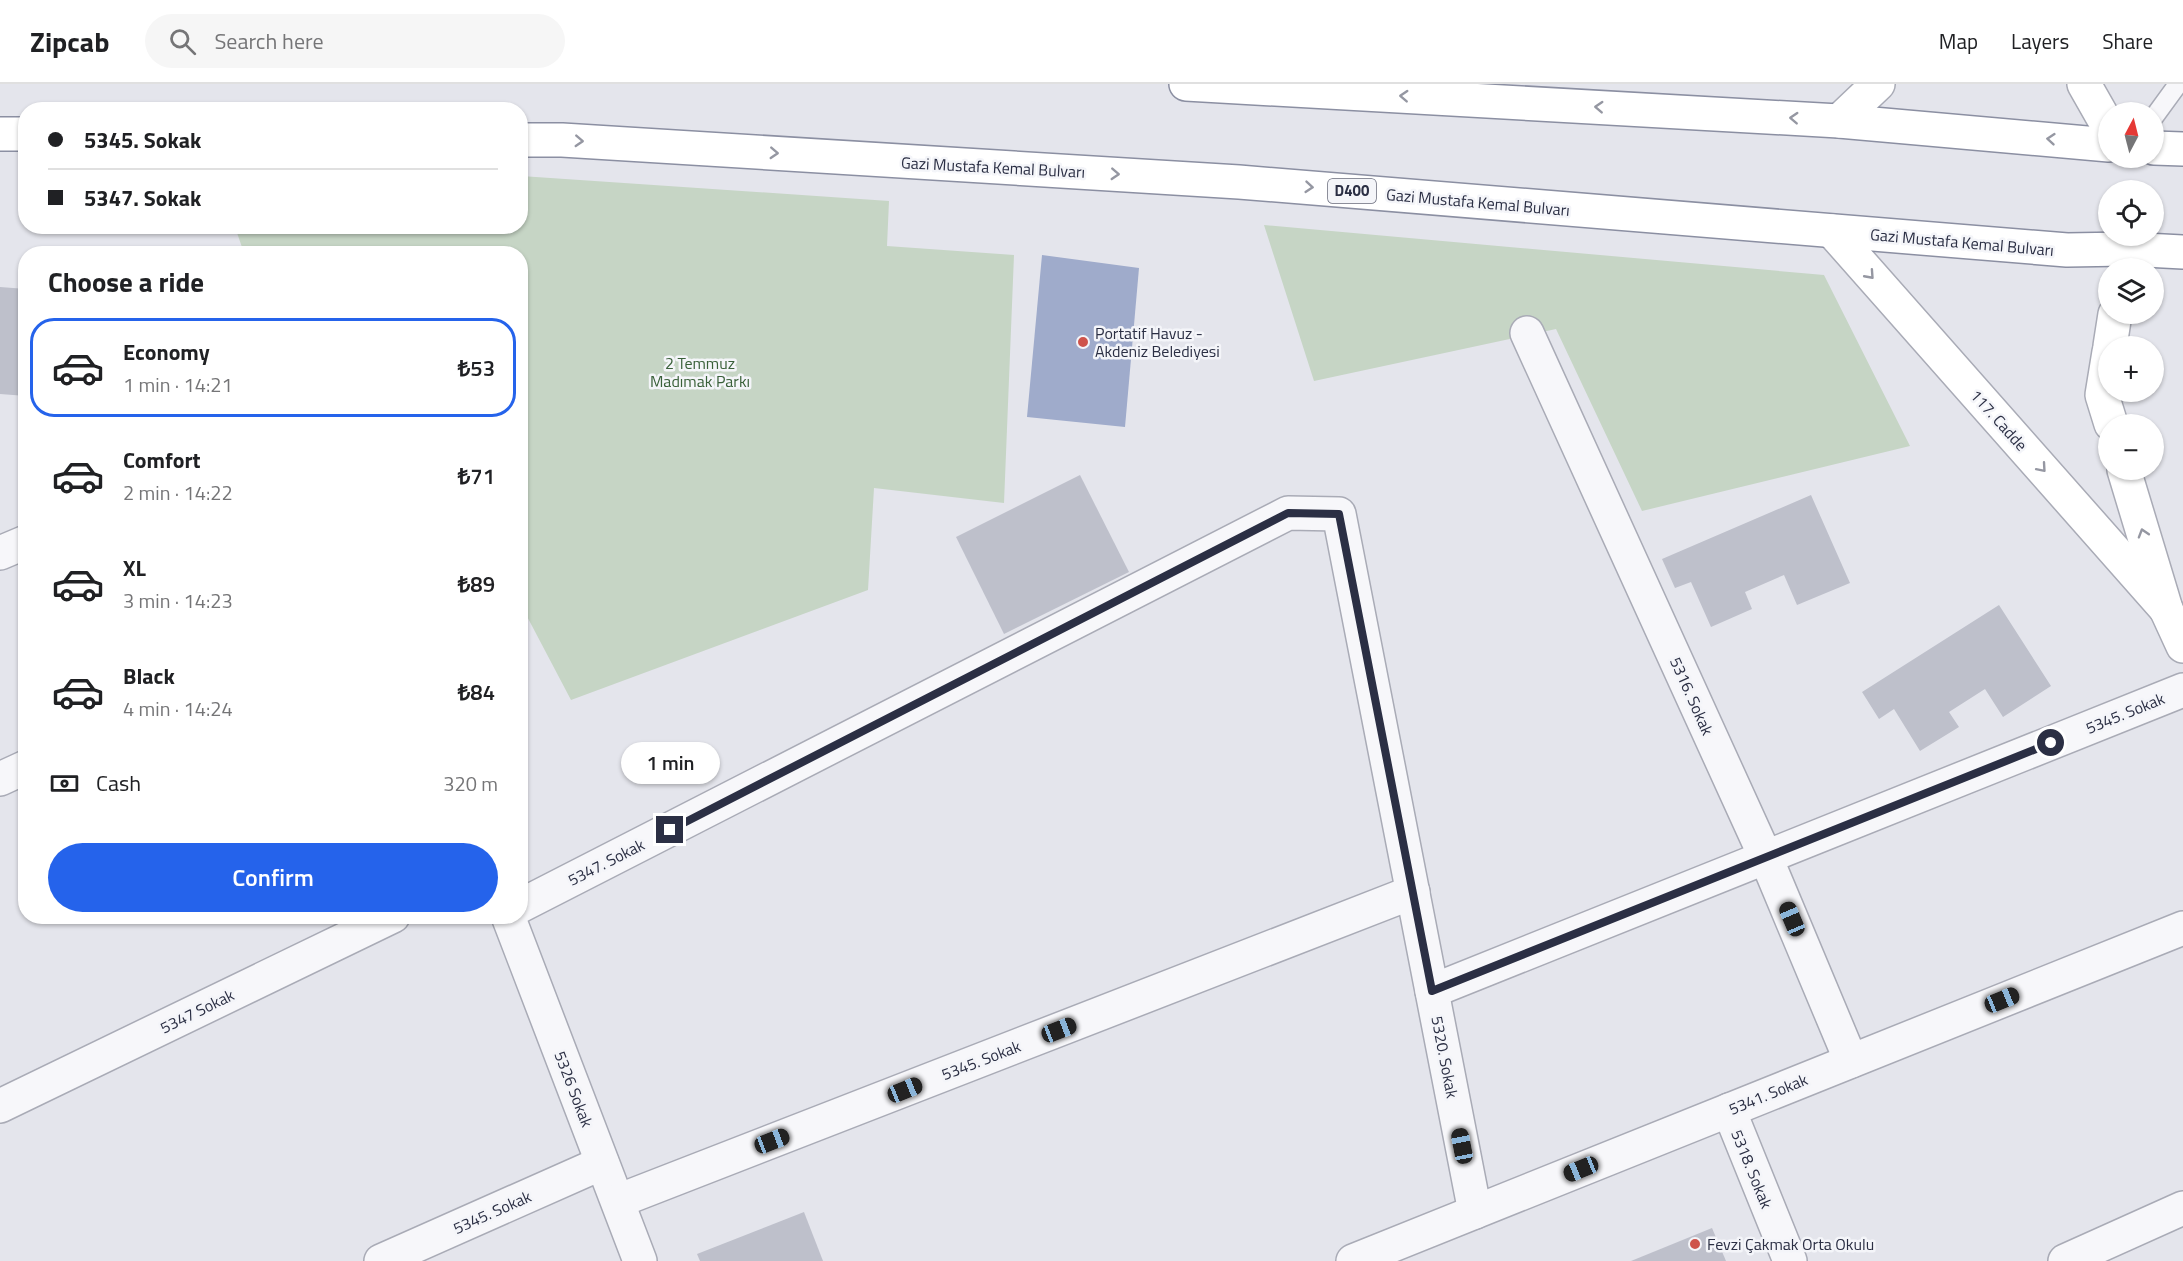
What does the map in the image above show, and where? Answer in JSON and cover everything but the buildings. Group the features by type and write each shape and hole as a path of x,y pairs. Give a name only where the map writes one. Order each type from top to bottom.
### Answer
{"main road":[{"path":"1186,84 1839,121 2098,144"},
{"path":"1839,121 1878,84"},
{"path":"2084,84 2098,109"},
{"path":"0,134 18,134"},
{"name":"Gazi Mustafa Kemal Bulvarı","path":"528,140 1239,182 2067,250 2118,258"},
{"path":"2164,148 2183,149"},
{"name":"117. Cadde","path":"1832,231 2166,609"},
{"name":"Gazi Mustafa Kemal Bulvarı","path":"2132,258 2183,252"},
{"name":"117. Cadde","path":"2127,480 2166,609 2183,646"}],"street":[{"name":"5316. Sokak","path":"1527,333 1766,858 1851,1061"},
{"name":"5347. Sokak","path":"528,902 1288,513 1339,514"},
{"name":"5320. Sokak","path":"1339,514 1475,1212"},
{"path":"0,553 18,545"},
{"name":"5345. Sokak","path":"1432,991 2183,690"},
{"path":"0,778 18,770"},
{"name":"5345. Sokak","path":"618,1201 1413,892"},
{"name":"5347 Sokak","path":"0,1106 376,924"},
{"name":"5326 Sokak","path":"511,924 639,1261"},
{"name":"5341. Sokak","path":"1353,1261 2183,928"},
{"name":"5318. Sokak","path":"1728,1110 1790,1261"},
{"name":"5345. Sokak","path":"381,1261 603,1163"},
{"path":"2065,1261 2183,1208"}],"lane":[{"path":"2164,103 2178,84"}],"green space":[{"name":"2 Temmuz Madımak Parkı","path":"528,176 889,201 887,246 1014,255 1004,503 874,488 868,590 571,700 528,618 528,246 242,246 237,234 528,234"},
{"path":"1264,225 1824,275 1910,446 1642,511 1556,329 1314,381"}],"water":[{"name":"Portatif Havuz - Akdeniz Belediyesi","path":"1042,255 1139,268 1125,427 1027,417"}],"place":[{"name":"Portatif Havuz - Akdeniz Belediyesi","path":"1083,342"},
{"name":"Fevzi Çakmak Orta Okulu","path":"1695,1244"}],"route":[{"path":"670,830 1288,513 1339,514 1432,991 2051,743"}]}
